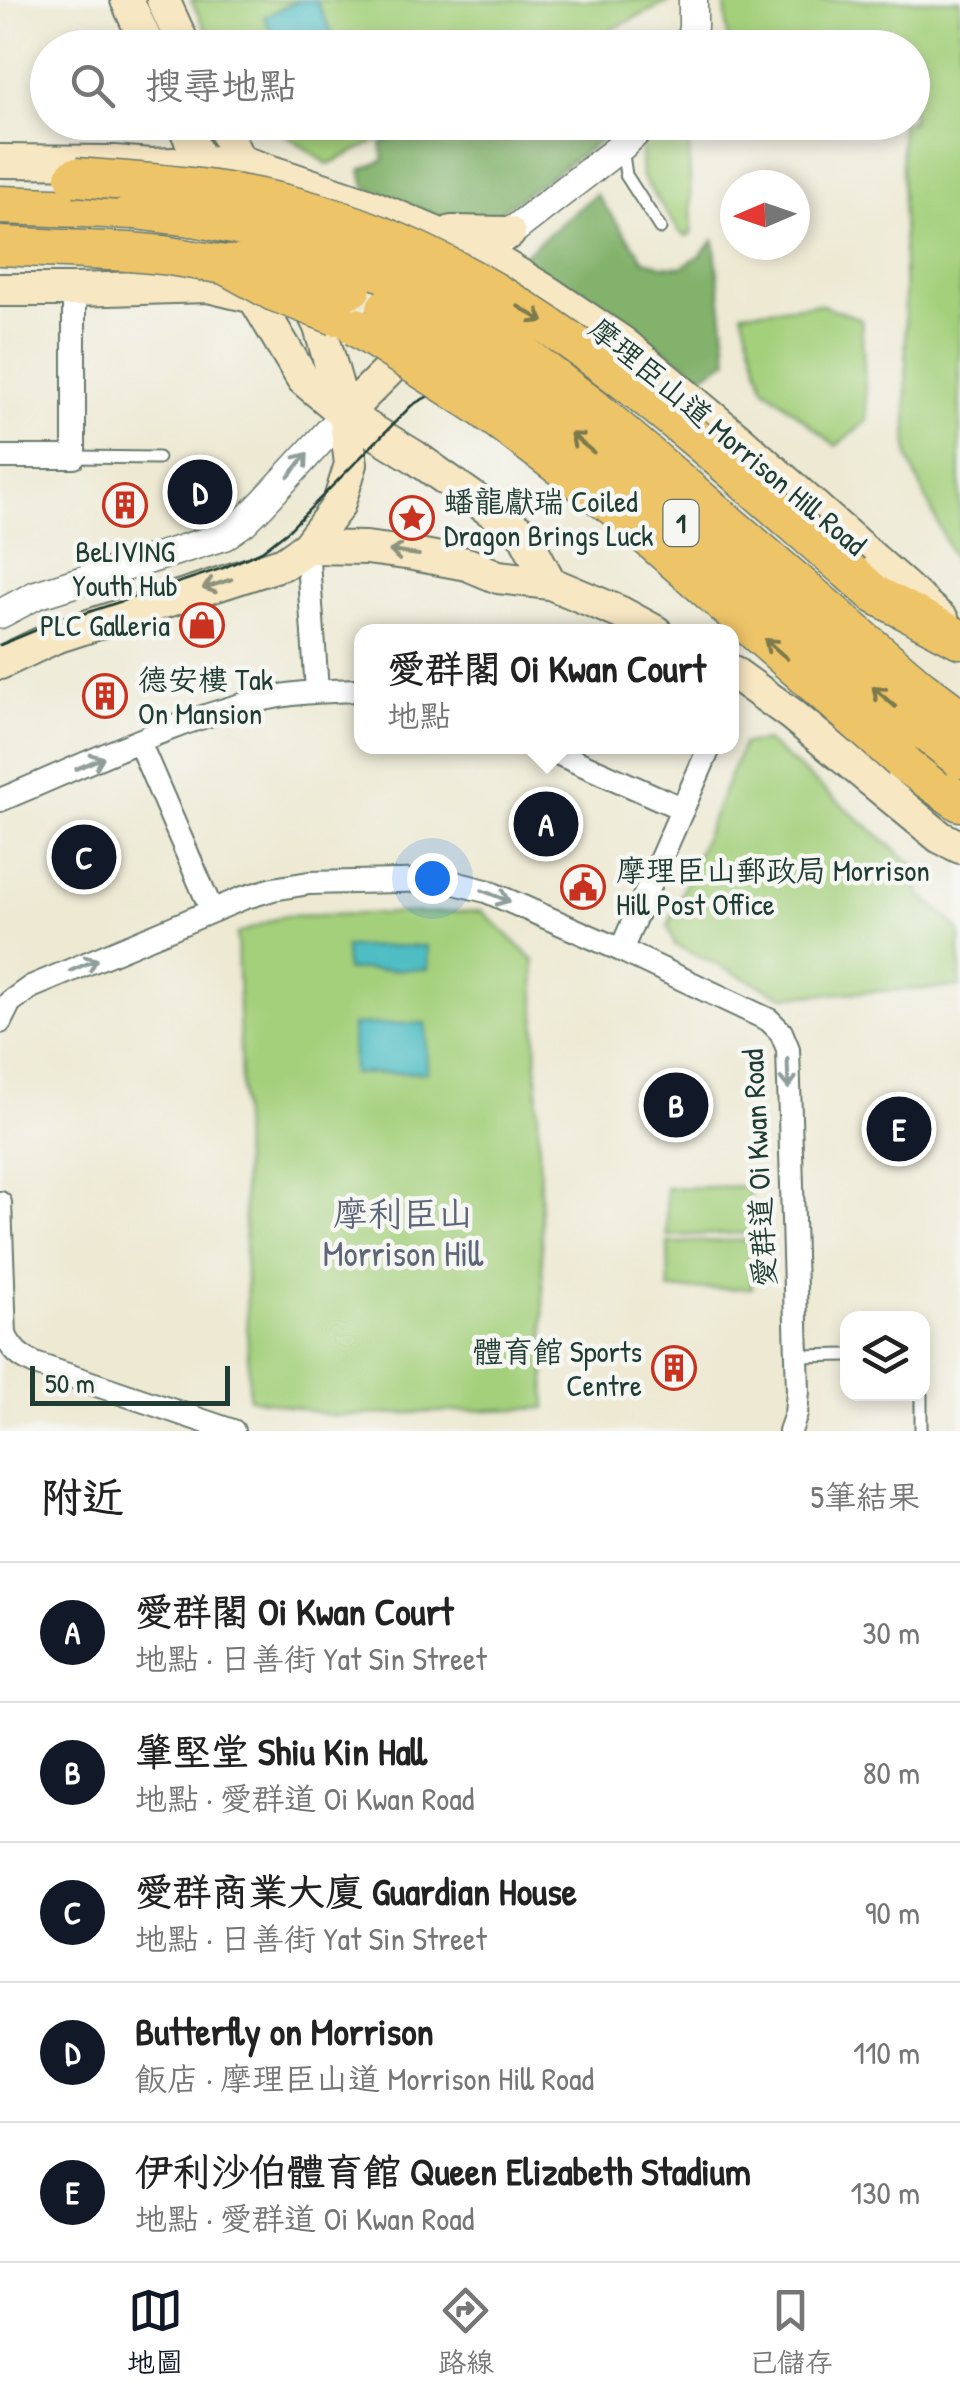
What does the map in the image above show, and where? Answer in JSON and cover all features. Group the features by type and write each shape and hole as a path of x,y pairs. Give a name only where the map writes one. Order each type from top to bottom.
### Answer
{"highway":[{"path":"14,170 192,185 247,195 316,212 402,244 508,300 586,350 666,413 876,595 960,638"},
{"name":"1","path":"0,204 135,210 198,218 276,234 347,257 419,289 498,335 592,407 920,688 960,715"},
{"name":"1","path":"0,246 163,254 224,265 287,262 352,288 496,373 735,567 960,759"},
{"path":"224,265 274,292 336,316 469,399 614,507 902,760 960,802"},
{"path":"336,316 386,308"},
{"path":"876,595 907,672"}],"main road":[{"path":"127,0 140,30"},
{"path":"163,0 177,30"},
{"path":"190,140 254,297 303,379 345,414 524,534 550,583"},
{"path":"0,663 55,637 284,563 307,547 338,506 352,464 345,414 320,327 229,140"},
{"name":"摩理臣山道 Morrison Hill Road","path":"14,170 114,162 151,165 239,161 438,232 496,243 549,293 624,343 794,488 960,638"},
{"path":"108,289 139,270 154,250 159,226 156,204 144,184 114,162"},
{"path":"300,180 594,405 960,715"},
{"path":"345,414 401,358 447,293 496,243"},
{"path":"0,290 208,286 254,297"},
{"path":"401,358 488,346 536,360"},
{"path":"307,547 413,554 467,564 498,577 550,583 640,624"},
{"path":"739,684 790,714 940,837 960,846"}],"street":[{"path":"692,30 693,0"},
{"path":"496,243 628,140"},
{"path":"0,457 74,457 74,290"},
{"path":"0,614 36,596 224,536 263,503 345,414"},
{"path":"307,547 317,691"},
{"path":"0,800 182,724 254,701 317,691 354,690"},
{"path":"140,742 212,911"},
{"path":"559,754 683,808"},
{"path":"621,950 707,754"},
{"name":"愛群道 Oi Kwan Road","path":"0,1022 10,1002 31,987 242,898 309,883 443,880 486,892 769,1020 781,1032 788,1049 797,1356 796,1414 790,1431"},
{"path":"0,1203 3,1338 20,1357 233,1431"}],"lane":[{"path":"622,146 626,175 660,228"},
{"path":"74,457 158,458"},
{"path":"797,1356 840,1355"},
{"path":"920,1401 921,1431"}],"green space":[{"path":"191,0 669,0 610,30 206,30"},
{"path":"725,0 960,0 960,573 908,458 901,140 930,140 930,30 727,30"},
{"path":"293,140 379,140 328,164"},
{"path":"389,140 602,140 473,231 365,187 361,170 384,160 381,144"},
{"path":"647,140 689,140 690,235 680,232 642,177 641,148"},
{"path":"596,194 644,260 681,267 714,240 728,360 703,375 521,257"},
{"path":"819,304 861,319 867,421 836,446 764,387 742,312"},
{"path":"766,741 916,867 919,894 960,932 960,987 783,996 675,945 668,926 743,744"},
{"path":"482,911 534,960 546,1408 334,1416 249,1398 237,934 283,916"},
{"path":"749,1186 750,1233 667,1236 666,1188"},
{"path":"751,1240 752,1288 669,1290 668,1243"}],"water":[{"path":"300,0 316,0 331,30 270,30 264,17"},
{"path":"427,946 428,969 346,970 345,947"},
{"path":"426,1023 427,1072 353,1074 352,1025"}],"tram line":[{"path":"0,645 262,551 289,530 411,406 442,391 492,390 538,411 960,763"}],"place":[{"name":"Butterfly on Morrison","path":"200,492"},
{"name":"BeLIVING Youth Hub","path":"125,505"},
{"name":"蟠龍獻瑞 Coiled Dragon Brings Luck","path":"412,518"},
{"name":"PLC Galleria","path":"202,625"},
{"name":"德安樓 Tak On Mansion","path":"105,696"},
{"name":"愛群閣 Oi Kwan Court","path":"546,824"},
{"name":"愛群商業大廈 Guardian House","path":"84,857"},
{"name":"摩理臣山郵政局 Morrison Hill Post Office","path":"583,887"},
{"name":"肇堅堂 Shiu Kin Hall","path":"676,1105"},
{"name":"伊利沙伯體育館 Queen Elizabeth Stadium","path":"899,1129"},
{"name":"體育館 Sports Centre","path":"674,1368"}],"district":[{"name":"摩利臣山 Morrison Hill","path":"403,1233"}]}
